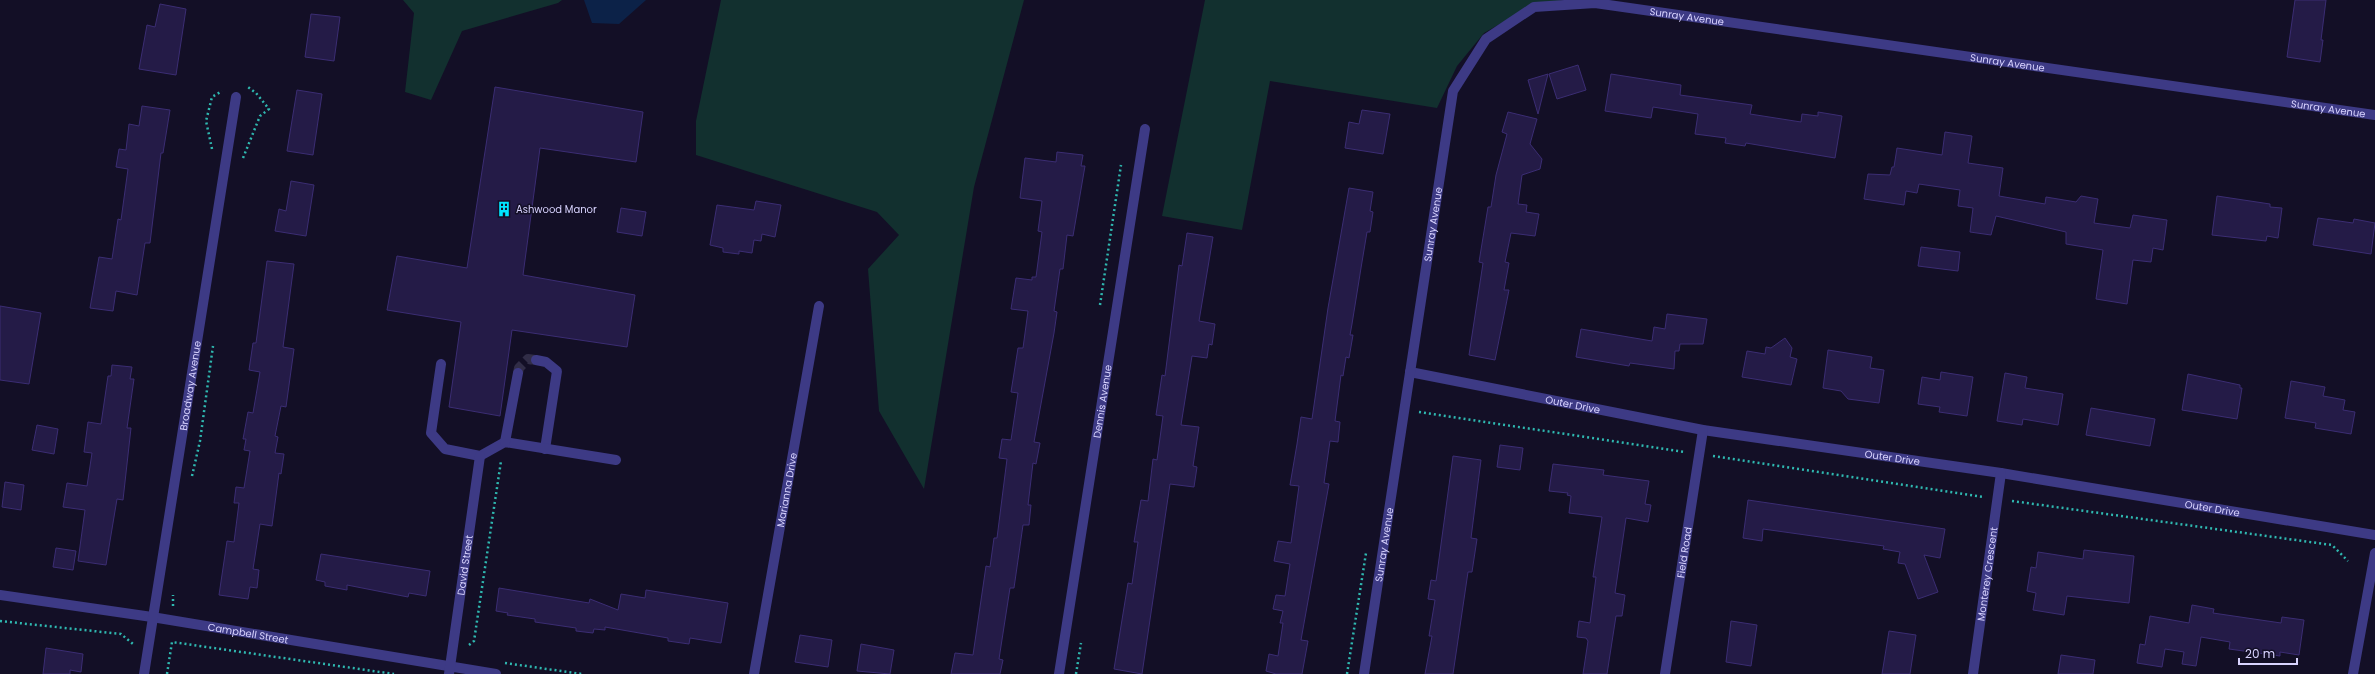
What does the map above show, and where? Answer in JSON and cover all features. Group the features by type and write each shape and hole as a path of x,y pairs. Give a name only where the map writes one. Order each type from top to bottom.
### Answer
{"street":[{"name":"Sunray Avenue","path":"1364,674 1453,91 1486,39 1534,7 1595,4 2375,115"},
{"name":"Broadway Avenue","path":"144,674 236,97"},
{"name":"Dennis Avenue","path":"1059,674 1145,129"},
{"name":"Marianna Drive","path":"754,674 819,306"},
{"path":"536,360 546,362 557,371 545,449"},
{"path":"441,364 430,433 445,449 480,456 505,442 616,460"},
{"name":"Outer Drive","path":"1410,372 1703,430 2001,473 2375,535"},
{"path":"505,442 518,373"},
{"name":"Field Road","path":"1665,674 1703,430"},
{"name":"David Street","path":"450,670 480,456"},
{"name":"Monterey Crescent","path":"1973,674 2001,473"},
{"path":"2353,674 2375,553"},
{"name":"Campbell Street","path":"0,595 152,617 450,670 462,668 496,674"}],"path":[{"path":"241,164 260,116 269,109 256,93 243,84"},
{"path":"213,150 206,121 212,97 227,87"},
{"path":"192,478 200,441 214,340"},
{"path":"1411,411 1689,453"},
{"path":"1705,455 1986,498"},
{"path":"462,668 466,648 474,641 501,460"},
{"path":"2010,501 2332,545 2348,562"},
{"path":"1347,674 1366,547"},
{"path":"172,614 173,590"},
{"path":"0,621 120,634 133,642 132,649"},
{"path":"167,674 172,642 394,674"},
{"path":"503,662 582,674"}],"green space":[{"path":"403,0 562,0 558,3 462,31 431,100 405,92 414,13"},
{"path":"721,0 1024,0 974,187 924,489 879,411 868,269 899,235 877,212 696,155 696,121"},
{"path":"1205,0 1563,0 1526,9 1484,33 1457,66 1437,108 1270,81 1242,230 1162,216"}],"water":[{"path":"584,0 646,0 619,24 592,23"}],"building":[{"path":"2295,0 2326,0 2320,62 2287,57"},
{"path":"160,4 186,9 176,75 139,69 147,25 155,27"},
{"path":"311,14 340,17 334,61 305,57"},
{"path":"1578,65 1586,90 1557,99 1549,74"},
{"path":"1548,74 1538,114 1528,80"},
{"path":"1611,74 1681,85 1680,95 1752,105 1750,114 1801,122 1802,114 1818,116 1818,112 1842,116 1835,158 1746,143 1745,146 1725,143 1726,138 1695,134 1698,114 1653,107 1651,118 1605,111"},
{"name":"Ashwood Manor","path":"495,87 643,112 636,162 540,148 523,275 635,295 627,347 512,330 500,416 449,407 461,322 387,310 397,256 467,268"},
{"path":"297,90 322,94 313,155 287,151"},
{"path":"142,106 170,110 163,153 161,153 150,243 145,243 137,295 116,291 113,311 90,308 99,257 112,259 118,219 121,220 128,169 116,167 119,149 126,150 129,124 139,126"},
{"path":"1362,110 1390,114 1383,154 1345,148 1349,122 1359,124"},
{"path":"1508,112 1537,119 1530,144 1542,159 1540,169 1522,175 1518,204 1527,205 1526,212 1539,214 1535,236 1511,233 1505,262 1509,263 1504,290 1509,290 1495,360 1469,355 1483,263 1479,262 1488,207 1491,207 1496,175 1507,134 1502,132"},
{"path":"1945,132 1972,136 1968,163 2003,168 1999,196 2045,204 2046,197 2076,202 2081,196 2098,199 2094,223 2130,228 2133,215 2167,220 2163,250 2153,248 2151,262 2133,260 2127,304 2096,299 2103,250 2066,244 2066,232 1996,216 1991,235 1970,232 1973,208 1958,206 1960,190 1919,184 1917,193 1906,191 1904,205 1864,199 1868,174 1890,175 1892,167 1894,167 1897,148 1942,155"},
{"path":"1057,152 1083,155 1081,166 1085,166 1073,236 1067,235 1063,269 1060,269 1054,311 1057,312 1054,333 1034,442 1040,443 1036,464 1033,463 1028,505 1031,505 1029,525 1023,525 1014,588 1010,588 999,659 1003,660 1000,674 951,674 955,653 973,655 986,566 990,567 994,538 997,538 1007,459 999,458 1002,439 1011,440 1018,393 1011,392 1018,348 1023,348 1028,311 1011,309 1016,278 1032,280 1032,277 1036,277 1042,232 1038,231 1042,201 1020,198 1025,158 1056,162"},
{"path":"291,181 314,185 306,236 275,231 279,209 286,211"},
{"path":"1349,188 1373,192 1370,211 1373,212 1370,232 1367,232 1361,268 1350,335 1353,335 1349,358 1346,357 1343,376 1341,375 1335,421 1340,422 1338,442 1330,441 1324,483 1329,484 1301,640 1308,641 1302,674 1276,674 1266,671 1269,654 1278,656 1283,623 1280,623 1283,611 1273,609 1276,595 1285,596 1290,564 1274,561 1278,541 1291,543 1299,486 1290,485 1301,417 1312,419 1328,308"},
{"path":"2217,196 2270,204 2270,207 2282,208 2278,238 2267,236 2266,241 2212,235"},
{"path":"756,201 781,205 775,237 762,234 761,241 754,240 752,253 739,251 739,254 723,252 723,248 710,245 717,205 754,210"},
{"path":"621,208 646,212 642,236 617,232"},
{"path":"2318,218 2353,223 2354,219 2375,223 2371,254 2313,245"},
{"path":"1187,233 1213,237 1199,321 1215,324 1212,345 1209,344 1207,358 1192,356 1181,425 1199,427 1193,466 1197,467 1194,487 1170,484 1142,674 1114,669 1128,583 1132,584 1138,542 1134,542 1141,500 1148,501 1153,459 1157,460 1163,416 1156,415 1162,375 1165,376 1179,265 1182,266"},
{"path":"1921,247 1960,252 1958,271 1918,266"},
{"path":"267,261 294,264 283,347 294,349 286,407 281,406 275,436 278,437 275,453 284,454 281,474 279,473 272,526 260,524 253,569 259,570 257,588 250,587 248,599 219,595 227,541 234,542 239,503 234,503 236,487 244,488 250,451 244,450 246,439 243,439 248,412 253,413 260,372 249,370 253,343 256,343"},
{"path":"0,306 41,313 29,384 0,380"},
{"path":"1667,314 1707,319 1703,344 1680,344 1679,351 1675,351 1674,369 1630,363 1629,366 1576,357 1581,329 1652,341 1654,327 1665,329"},
{"path":"1785,338 1792,348 1790,357 1797,359 1791,385 1742,377 1747,351 1765,354 1766,347 1771,348"},
{"path":"1828,350 1872,357 1870,368 1884,370 1879,403 1848,399 1841,391 1823,388"},
{"path":"112,365 132,367 130,379 134,379 127,428 131,428 123,500 117,499 106,565 78,561 85,510 63,507 67,483 87,486 92,453 84,452 88,422 101,424 108,376 111,376"},
{"path":"1941,372 1973,377 1967,416 1939,412 1940,407 1918,404 1922,377 1940,380"},
{"path":"2005,373 2027,377 2025,388 2063,394 2058,425 2023,419 2022,425 1997,421"},
{"path":"2188,374 2240,385 2240,388 2242,388 2237,419 2182,410"},
{"path":"2291,381 2325,387 2323,396 2345,400 2343,410 2355,412 2351,434 2315,428 2316,423 2285,418"},
{"path":"2091,408 2155,419 2150,446 2086,435"},
{"path":"37,425 58,429 54,454 32,450"},
{"path":"1500,445 1523,448 1520,470 1497,467"},
{"path":"1453,456 1481,460 1471,538 1477,539 1472,572 1468,572 1453,674 1425,674 1432,636 1429,636 1435,600 1428,599 1431,580 1436,581"},
{"path":"1553,464 1604,470 1603,475 1649,481 1645,504 1651,505 1648,522 1626,518 1615,593 1625,595 1622,616 1616,616 1607,674 1583,674 1588,641 1586,638 1577,637 1579,621 1590,623 1596,577 1593,577 1602,517 1569,513 1571,496 1567,495 1568,493 1549,491"},
{"path":"5,482 24,485 21,510 2,507"},
{"path":"1748,500 1945,529 1940,558 1924,555 1938,592 1918,599 1905,564 1898,563 1900,552 1883,549 1884,546 1763,529 1762,541 1743,538"},
{"path":"56,548 76,551 73,570 53,567"},
{"path":"2084,550 2134,556 2129,603 2067,596 2064,615 2033,610 2036,593 2027,591 2031,567 2036,568 2038,552 2083,559"},
{"path":"321,554 430,571 426,596 409,593 408,597 347,585 347,590 325,586 325,582 316,580"},
{"path":"499,588 589,603 590,599 618,610 621,594 645,598 646,590 728,603 721,643 690,638 689,644 668,641 668,638 605,627 605,630 594,629 593,633 576,631 576,628 535,622 535,619 507,615 508,613 496,611"},
{"path":"2192,605 2214,609 2213,613 2281,623 2282,617 2304,620 2299,655 2280,652 2280,656 2229,649 2230,642 2201,637 2196,666 2182,664 2184,652 2165,649 2162,667 2137,663 2140,644 2145,645 2150,616 2189,623"},
{"path":"1731,621 1757,625 1751,666 1726,662"},
{"path":"1889,631 1916,635 1910,674 1882,674"},
{"path":"800,635 832,640 828,667 795,662"},
{"path":"861,644 894,650 890,674 857,671"},
{"path":"46,648 83,654 81,672 70,670 70,674 43,674"},
{"path":"2061,655 2095,660 2093,674 2058,674"}],"tunnel":[{"path":"518,373 519,368 528,359 536,360"}],"place":[{"name":"Ashwood Manor","path":"504,209"}]}
